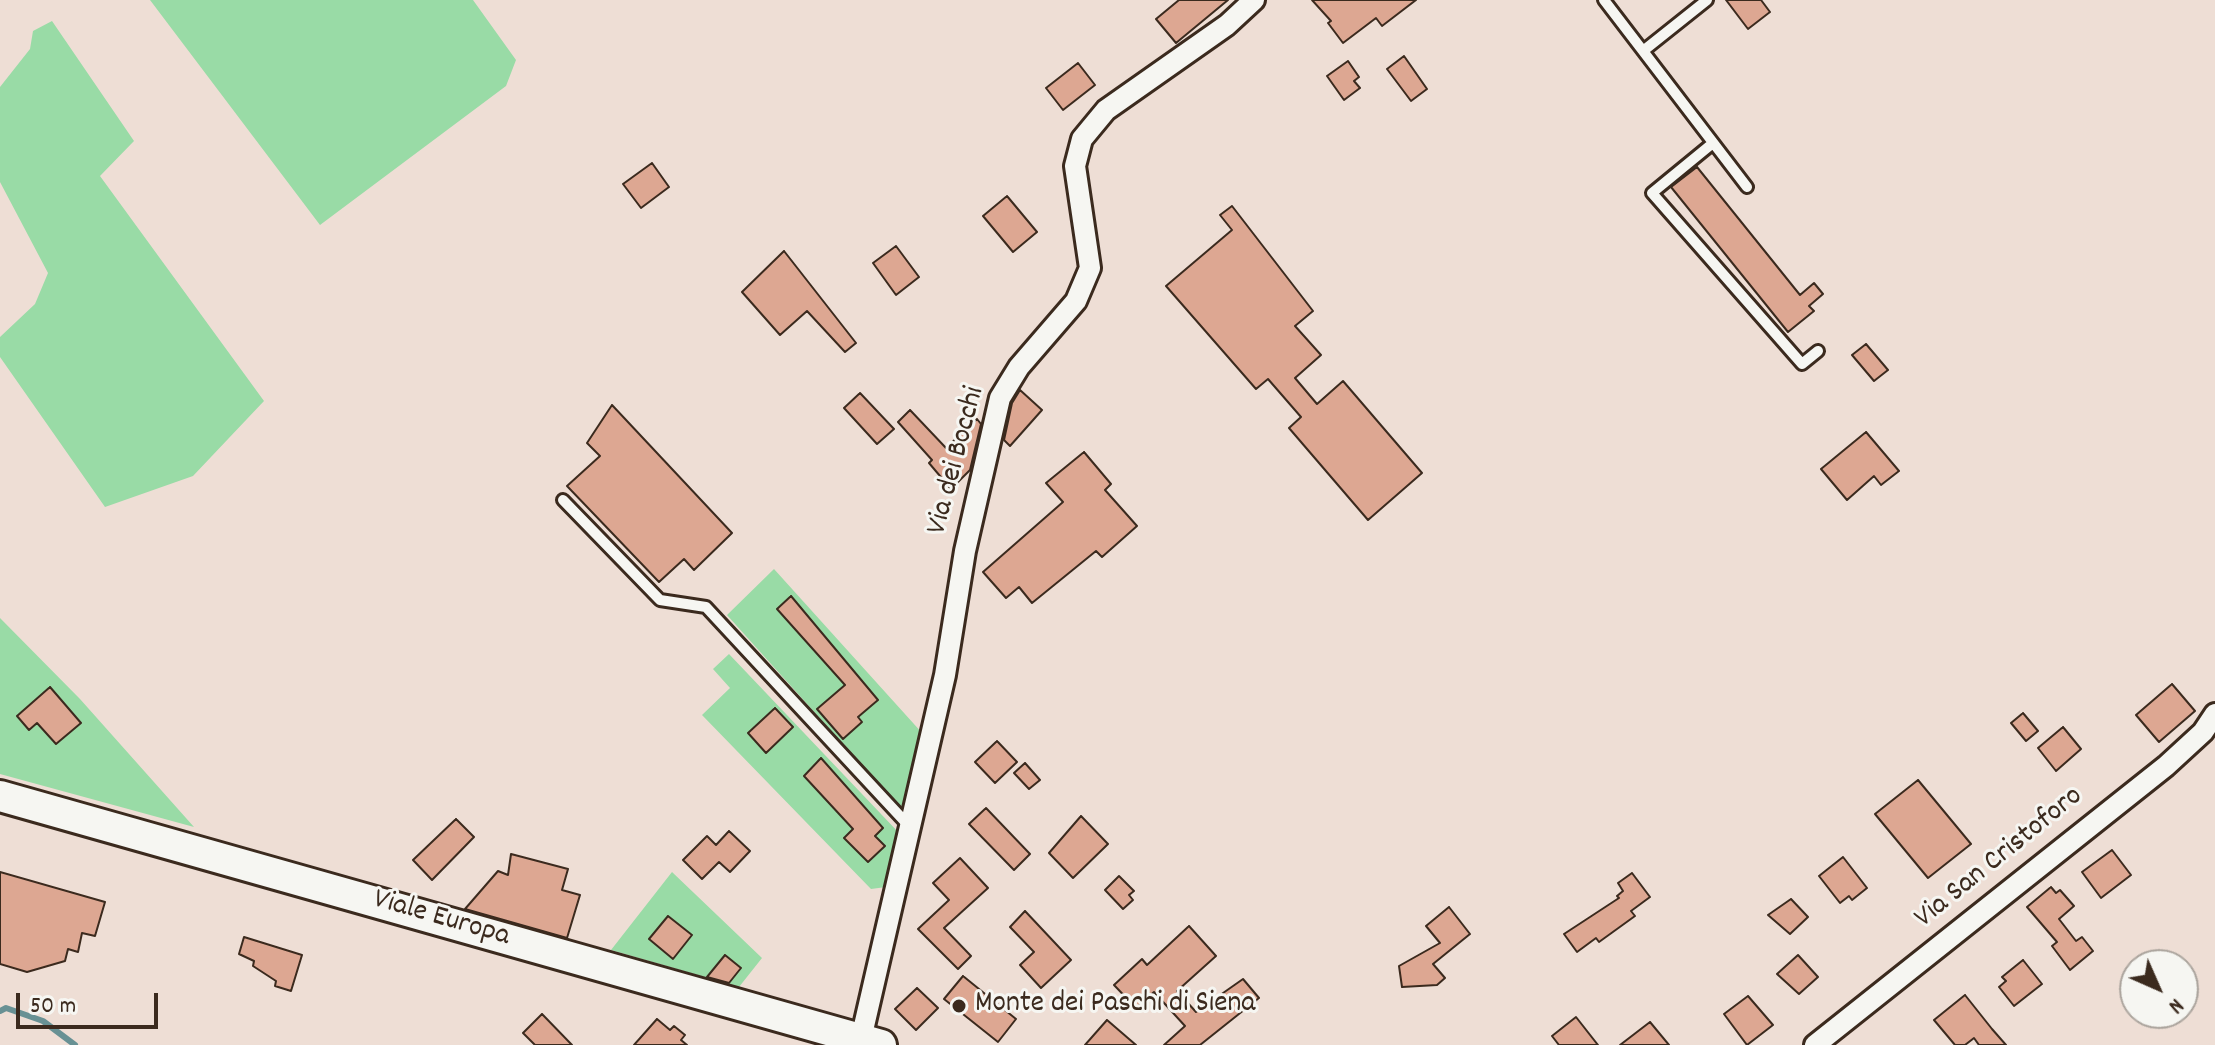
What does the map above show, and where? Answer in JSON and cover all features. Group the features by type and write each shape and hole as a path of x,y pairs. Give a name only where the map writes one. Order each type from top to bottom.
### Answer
{"main road":[{"name":"Viale Europa","path":"0,796 871,1042"}],"street":[{"name":"Via dei Bocchi","path":"871,1042 910,827 945,675 965,551 1000,398 1019,367 1076,301 1090,268 1075,166 1082,139 1106,110 1227,25 1254,0"},
{"name":"Via San Cristoforo","path":"1815,1045 2166,766 2203,732 2215,714"}],"lane":[{"path":"1604,0 1747,187"},
{"path":"1643,51 1707,0"},
{"path":"1713,143 1652,193 1802,364 1818,351"},
{"path":"563,500 660,600 706,607 910,827"}],"green space":[{"path":"150,0 473,0 516,60 506,86 320,225"},
{"path":"52,21 134,141 100,176 264,401 193,476 105,507 0,357 0,337 35,304 48,273 0,182 0,87 30,49 33,31"},
{"path":"774,569 923,734 905,813 727,615"},
{"path":"0,618 80,699 194,827 0,774"},
{"path":"729,654 900,834 886,887 871,889 702,715 730,688 713,669"},
{"path":"672,872 762,958 739,987 611,950"}],"building":[{"path":"1179,0 1228,0 1176,43 1156,19"},
{"path":"1312,0 1416,0 1382,26 1376,18 1343,43 1328,23 1331,21"},
{"path":"1726,0 1761,0 1770,12 1748,29"},
{"path":"1404,56 1427,89 1411,101 1387,69"},
{"path":"1348,61 1359,77 1354,81 1360,88 1344,100 1327,76"},
{"path":"1078,63 1095,85 1063,110 1046,88"},
{"path":"652,163 669,187 641,208 623,184"},
{"path":"1697,167 1800,295 1814,283 1823,294 1809,306 1814,311 1788,332 1671,187"},
{"path":"1007,196 1037,232 1013,252 983,216"},
{"path":"1232,206 1313,311 1295,326 1321,355 1295,378 1317,404 1343,381 1422,473 1368,520 1289,428 1301,417 1268,379 1256,389 1166,286 1232,230 1220,215"},
{"path":"896,246 919,277 896,295 873,263"},
{"path":"784,251 856,343 845,352 807,311 780,335 742,292"},
{"path":"1866,344 1888,370 1874,381 1852,355"},
{"path":"1020,390 1042,410 1010,446 1004,440 1012,403"},
{"path":"860,393 894,429 877,444 844,408"},
{"path":"612,405 732,533 694,570 684,559 659,582 567,486 600,456 587,443"},
{"path":"910,410 946,448 977,419 981,424 970,470 951,489 929,463 932,460 898,422"},
{"path":"1866,432 1899,471 1881,485 1874,476 1847,500 1821,469"},
{"path":"1084,452 1111,484 1105,490 1137,526 1102,557 1096,551 1032,603 1019,587 1006,598 983,572 1063,502 1046,483"},
{"path":"791,596 878,700 858,717 862,722 843,739 817,709 845,685 777,609"},
{"path":"2172,684 2195,711 2159,742 2136,715"},
{"path":"50,687 81,723 56,744 37,723 29,730 17,716"},
{"path":"775,708 793,727 766,753 748,733"},
{"path":"2023,713 2038,731 2026,741 2011,723"},
{"path":"2063,727 2081,749 2056,771 2038,748"},
{"path":"997,741 1017,762 995,783 975,762"},
{"path":"821,758 883,828 875,836 885,846 868,862 844,838 853,829 804,776"},
{"path":"1025,763 1040,780 1029,789 1014,773"},
{"path":"1918,780 1971,844 1928,878 1875,814"},
{"path":"986,808 1030,854 1014,870 969,824"},
{"path":"1081,816 1108,844 1073,878 1049,853"},
{"path":"456,819 474,837 432,880 413,860"},
{"path":"729,831 750,851 730,872 719,862 702,879 683,860 707,836 716,845"},
{"path":"2112,850 2131,875 2101,898 2082,872"},
{"path":"511,854 568,869 562,890 580,895 567,938 465,909 498,871 508,875"},
{"path":"1843,857 1867,888 1852,900 1849,896 1840,903 1819,876"},
{"path":"960,858 988,888 944,928 971,956 958,969 918,929 949,900 933,883"},
{"path":"0,872 105,902 95,936 82,933 78,952 68,949 65,961 27,972 0,964"},
{"path":"1632,873 1650,897 1631,911 1635,916 1599,942 1596,938 1577,952 1564,934 1619,898 1617,896 1623,891 1618,883"},
{"path":"1119,876 1134,891 1129,895 1133,900 1123,909 1105,890"},
{"path":"2051,887 2056,893 2060,890 2074,906 2059,919 2076,941 2082,937 2093,951 2070,970 2052,946 2057,942 2027,907"},
{"path":"1791,899 1808,917 1790,934 1768,915"},
{"path":"1449,907 1470,934 1433,964 1445,978 1437,985 1402,987 1399,966 1440,943 1426,926"},
{"path":"1025,911 1071,960 1041,988 1020,965 1034,952 1010,927"},
{"path":"668,916 692,935 673,959 649,939"},
{"path":"1189,926 1216,956 1177,991 1196,1012 1243,979 1259,998 1200,1045 1164,1045 1185,1026 1154,992 1136,1008 1114,985 1142,959 1147,965"},
{"path":"244,937 302,955 291,991 275,986 276,981 253,966 254,961 239,954"},
{"path":"725,955 741,968 729,983 707,977"},
{"path":"1798,955 1818,977 1799,994 1777,974"},
{"path":"2023,960 2042,984 2014,1006 1999,987 2006,981 2002,977"},
{"path":"963,976 1016,1019 998,1042 944,999"},
{"path":"917,988 938,1008 916,1030 895,1009"},
{"path":"1965,995 2006,1045 1979,1045 1974,1038 1965,1045 1955,1045 1934,1020"},
{"path":"1748,996 1773,1025 1747,1045 1724,1014"},
{"path":"542,1014 572,1045 535,1045 523,1033"},
{"path":"1576,1017 1598,1045 1559,1045 1552,1036"},
{"path":"657,1019 670,1030 674,1026 685,1035 681,1040 687,1045 634,1045"},
{"path":"1107,1020 1136,1045 1085,1045"},
{"path":"1650,1022 1669,1045 1620,1045"}],"waterway":[{"path":"0,1011 6,1008 43,1021 75,1045"}],"place":[{"name":"Monte dei Paschi di Siena","path":"959,1006"}]}
